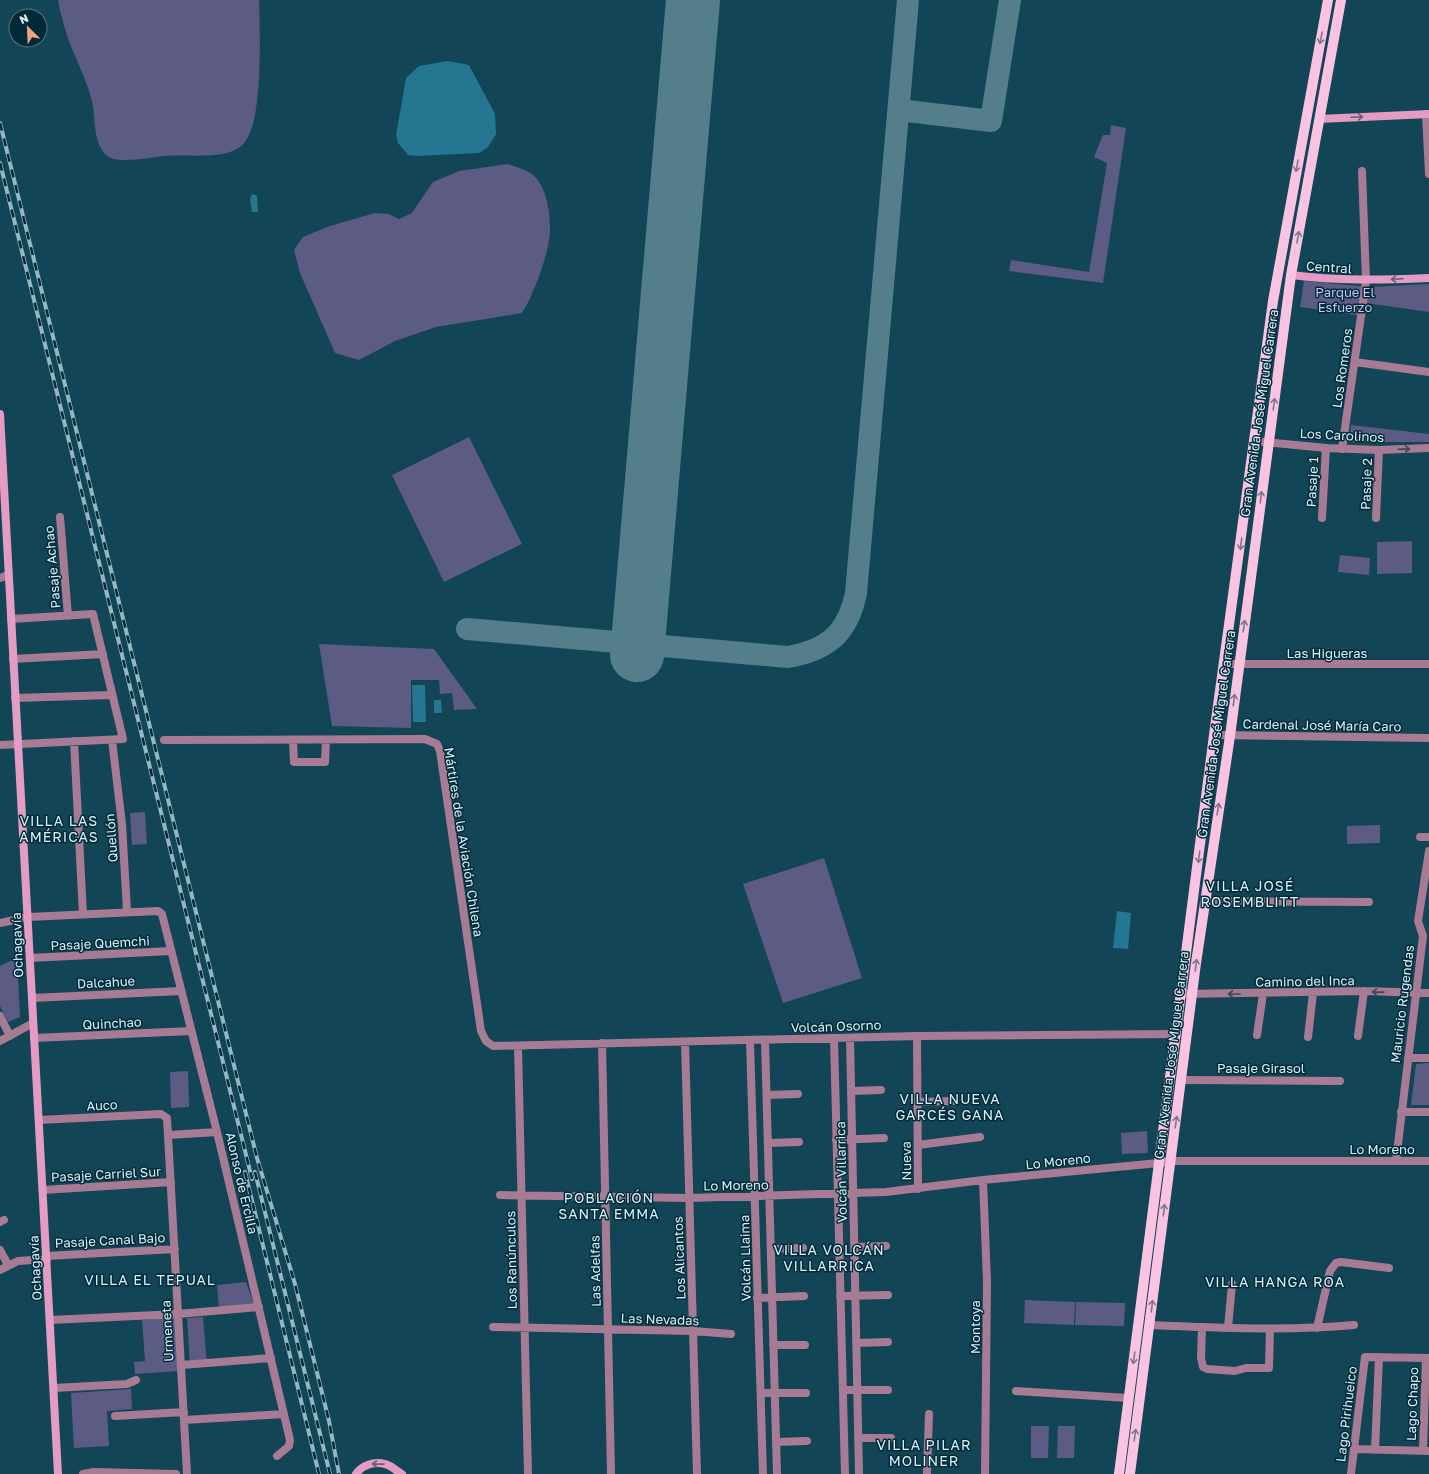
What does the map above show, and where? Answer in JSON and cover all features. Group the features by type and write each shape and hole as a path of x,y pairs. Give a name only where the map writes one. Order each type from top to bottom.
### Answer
{"main road":[{"name":"Gran Avenida José Miguel Carrera","path":"1130,1474 1170,1161 1182,1080 1187,994 1214,735 1225,664 1276,283 1328,0"},
{"name":"Gran Avenida José Miguel Carrera","path":"1119,1474 1176,1034 1187,994 1204,902 1230,736 1291,275 1318,119 1341,0"},
{"path":"1308,108 1312,116 1318,119 1428,114"},
{"path":"1276,283 1291,275"},
{"name":"Central","path":"1291,275 1326,280 1366,281 1429,278"},
{"name":"Ochagavía","path":"0,414 4,576 11,619 58,1474"},
{"path":"356,1474 363,1467 375,1463 386,1464 402,1474"}],"street":[{"path":"1428,114 1429,174"},
{"name":"Los Romeros","path":"1342,449 1366,281 1362,171"},
{"path":"1355,362 1429,372"},
{"name":"Los Carolinos","path":"1254,441 1342,449 1379,450 1429,448"},
{"name":"Pasaje 1","path":"1322,518 1326,448"},
{"name":"Pasaje 2","path":"1376,518 1379,450"},
{"name":"Pasaje Achao","path":"60,517 68,616"},
{"name":"Pasaje Achao","path":"11,619 93,614 103,654"},
{"path":"0,745 123,739 103,654 13,659"},
{"name":"Las Higueras","path":"1225,664 1429,664"},
{"path":"15,698 112,694"},
{"name":"Cardenal José María Caro","path":"1214,735 1429,738"},
{"name":"Mártires de la Aviación Chilena","path":"164,740 428,739 438,745 481,1031 486,1041 497,1046"},
{"name":"Quellón","path":"112,740 122,824 127,911"},
{"path":"293,740 294,762 325,762 326,740"},
{"path":"74,741 83,914"},
{"path":"1420,837 1429,837"},
{"name":"Mauricio Rugendas","path":"1396,1161 1408,1058 1426,937 1418,921 1429,851"},
{"path":"1204,902 1369,902"},
{"path":"0,923 28,917 127,911"},
{"name":"Alonso de Ercilla","path":"127,911 161,912 172,951 284,1414 290,1443 277,1456"},
{"name":"Pasaje Quemchi","path":"30,958 172,951"},
{"name":"Dalcahue","path":"32,998 181,991"},
{"path":"1358,1036 1364,991"},
{"name":"Camino del Inca","path":"1187,994 1263,994 1364,991 1429,993"},
{"path":"1308,1037 1313,993"},
{"path":"1257,1035 1263,994"},
{"path":"0,1016 10,1036"},
{"path":"0,1041 33,1023"},
{"name":"Quinchao","path":"34,1038 191,1031"},
{"name":"Volcán Osorno","path":"497,1046 765,1041 917,1036 1176,1034"},
{"name":"Nueva","path":"917,1036 921,1144 918,1189"},
{"name":"Volcán Villarrica","path":"834,1038 845,1474"},
{"name":"Volcán Villarrica","path":"850,1038 859,1474"},
{"name":"Volcán Llaima","path":"750,1041 761,1393 762,1474"},
{"name":"Volcán Llaima","path":"765,1041 777,1474"},
{"name":"Los Alicantos","path":"685,1042 697,1474"},
{"name":"Las Adelfas","path":"602,1043 611,1474"},
{"name":"Los Ranúnculos","path":"518,1046 528,1474"},
{"path":"1408,1058 1429,1058"},
{"name":"Pasaje Girasol","path":"1182,1080 1340,1081"},
{"path":"851,1091 881,1090"},
{"path":"767,1095 798,1094"},
{"path":"920,1102 954,1101"},
{"path":"1401,1112 1429,1112"},
{"name":"Auco","path":"39,1120 161,1114 166,1116"},
{"name":"Urmeneta","path":"166,1116 169,1135 187,1474"},
{"path":"169,1135 217,1132"},
{"path":"921,1144 980,1136"},
{"path":"836,1140 884,1138"},
{"path":"768,1143 799,1142"},
{"name":"Lo Moreno","path":"500,1195 689,1198 769,1197 918,1189 982,1180 1170,1161 1429,1161"},
{"name":"Montoya","path":"982,1180 987,1281 985,1474"},
{"name":"Pasaje Carriel Sur","path":"43,1190 171,1182"},
{"path":"855,1247 886,1246"},
{"path":"771,1249 803,1248"},
{"name":"Pasaje Canal Bajo","path":"0,1270 8,1265 26,1260 175,1249"},
{"path":"0,1250 8,1265"},
{"path":"1317,1328 1330,1271 1336,1263 1341,1262 1389,1268"},
{"path":"1228,1328 1232,1284"},
{"path":"840,1296 888,1295"},
{"path":"757,1298 804,1296"},
{"path":"50,1320 178,1314 259,1307"},
{"path":"1150,1325 1228,1328 1317,1328 1354,1325"},
{"name":"Las Nevadas","path":"493,1326 693,1331 731,1334"},
{"path":"1202,1327 1201,1358 1203,1367 1207,1369 1235,1371 1246,1368 1268,1368 1270,1328"},
{"path":"856,1344 888,1342"},
{"path":"773,1345 805,1345"},
{"name":"Lago Pirihueico","path":"1351,1474 1365,1357 1379,1357"},
{"path":"1375,1450 1379,1357 1428,1358"},
{"path":"181,1365 271,1358"},
{"name":"Lago Chapo","path":"1426,1450 1428,1358"},
{"path":"54,1388 126,1384 136,1380"},
{"path":"843,1390 888,1390"},
{"path":"1016,1391 1128,1398"},
{"path":"761,1393 806,1393"},
{"path":"115,1416 184,1412"},
{"path":"184,1420 284,1414"},
{"path":"927,1474 929,1414"},
{"path":"858,1438 891,1438"},
{"path":"776,1442 806,1441"},
{"path":"1354,1449 1426,1450"},
{"path":"83,1474 94,1472 176,1474"}],"green space":[{"path":"58,0 259,0 259,85 255,117 245,142 240,147 227,153 210,155 165,156 118,160 106,155 99,145 93,106 89,91 72,49 62,19"},
{"path":"1111,125 1126,128 1103,283 1009,271 1011,260 1089,272 1107,163 1094,157 1103,135 1110,135"},
{"path":"508,164 528,172 538,180 545,193 549,216 550,237 548,248 531,296 522,313 436,327 395,341 359,360 335,353 300,273 294,250 303,237 330,226 375,213 389,214 399,219 412,213 433,182 459,171"},
{"name":"Parque El Esfuerzo","path":"1304,281 1370,287 1429,284 1429,312 1366,303 1362,316 1300,307"},
{"path":"1351,425 1429,434 1429,442 1349,442"},
{"path":"469,437 522,544 444,582 392,475"},
{"path":"1412,541 1412,573 1377,574 1377,542"},
{"path":"1340,555 1370,558 1369,575 1338,572"},
{"path":"319,644 434,649 477,709 454,710 452,693 440,694 439,680 411,680 411,728 332,726"},
{"path":"145,812 147,844 132,845 130,813"},
{"path":"1380,825 1380,843 1347,844 1347,826"},
{"path":"824,858 862,978 783,1003 743,884"},
{"path":"17,958 20,1017 8,1022 0,1006 0,966"},
{"path":"1429,1063 1429,1105 1411,1105 1416,1064"},
{"path":"188,1071 189,1107 171,1108 170,1072"},
{"path":"1147,1131 1148,1153 1122,1154 1121,1133"},
{"path":"246,1282 254,1305 219,1309 217,1285"},
{"path":"1025,1300 1075,1302 1074,1325 1024,1323"},
{"path":"1076,1302 1125,1303 1124,1326 1075,1325"},
{"path":"176,1317 180,1371 135,1374 134,1362 145,1361 142,1320"},
{"path":"203,1317 207,1364 190,1365 187,1318"},
{"path":"131,1389 132,1409 107,1411 109,1446 74,1448 71,1393"},
{"path":"1031,1426 1049,1426 1048,1458 1031,1458"},
{"path":"1058,1426 1075,1426 1074,1458 1057,1458"}],"shaded area":[{"path":"448,61 469,65 495,114 496,134 488,147 479,153 417,156 408,155 398,143 396,135 406,78 419,66"},
{"path":"252,194 257,196 258,212 252,212 250,199"},
{"path":"412,685 425,685 426,722 413,722"},
{"path":"434,700 441,700 442,713 434,713"},
{"path":"1117,911 1131,913 1128,949 1113,948"}],"taxiway":[{"path":"467,629 788,657 814,650 825,644 842,629 848,619 856,593 908,0"},
{"path":"899,110 991,121 1010,0"}],"runway":[{"path":"637,655 693,0"}],"railway":[{"path":"0,123 257,1158 295,1284 329,1421 339,1474"},
{"path":"0,163 252,1179"},
{"path":"245,1172 319,1474"},
{"path":"255,1172 330,1474"}],"district":[{"name":"VILLA LAS AMÉRICAS","path":"59,828"},
{"name":"VILLA JOSÉ ROSEMBLITT","path":"1250,894"},
{"name":"VILLA NUEVA GARCÉS GANA","path":"950,1106"},
{"name":"POBLACIÓN SANTA EMMA","path":"609,1206"},
{"name":"VILLA VOLCÁN VILLARRICA","path":"829,1258"},
{"name":"VILLA EL TEPUAL","path":"150,1279"},
{"name":"VILLA HANGA ROA","path":"1275,1281"},
{"name":"VILLA PILAR MOLINER","path":"924,1452"}]}
